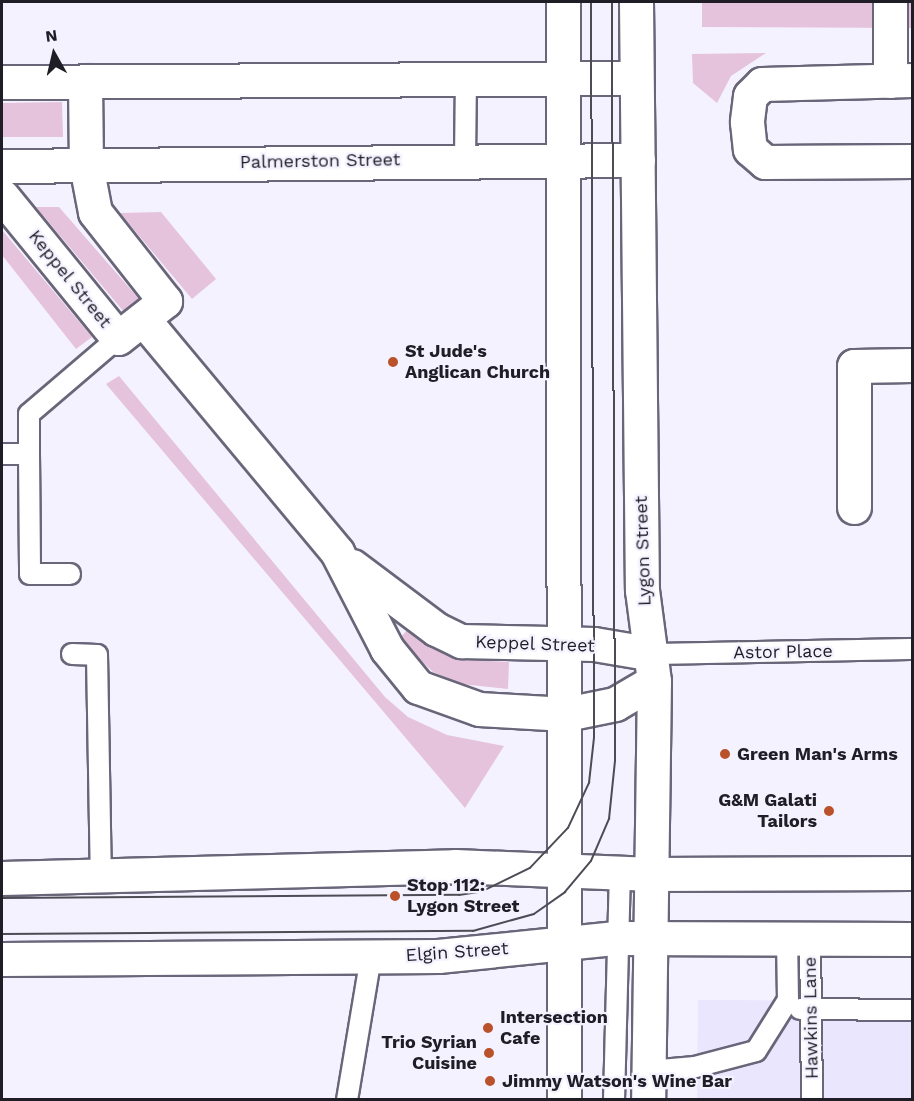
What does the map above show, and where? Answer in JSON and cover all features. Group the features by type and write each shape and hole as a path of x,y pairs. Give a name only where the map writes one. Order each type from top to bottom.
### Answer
{"street":[{"path":"563,2 566,644 564,1100"},
{"name":"Lygon Street","path":"636,2 643,604 654,667 636,874 649,938 649,1085"},
{"path":"890,2 901,81 762,84 747,105 748,142 756,156 775,163 912,161"},
{"path":"2,82 636,78"},
{"path":"85,81 86,165"},
{"name":"Palmerston Street","path":"2,166 465,159 638,160"},
{"name":"Keppel Street","path":"86,165 102,227 165,301 131,328"},
{"name":"Keppel Street","path":"2,195 131,328 337,552 453,638 566,644 654,667"},
{"path":"854,507 854,366 912,365"},
{"name":"Keppel Street","path":"337,552 387,649 418,687 479,709 566,714 615,704 654,667"},
{"path":"2,878 205,875 301,867 565,870 636,874 912,873"},
{"name":"Elgin Street","path":"2,959 465,956 564,942 616,938 912,939"}],"lane":[{"path":"465,159 466,79"},
{"path":"70,574 30,574 29,414 131,328"},
{"path":"2,454 29,454"},
{"name":"Astor Place","path":"654,667 912,649"},
{"path":"72,654 97,655 101,875"},
{"path":"614,1100 616,938 636,874"},
{"path":"649,1085 695,1068 756,1052 785,1004 798,937"},
{"name":"Hawkins Lane","path":"798,937 811,1009 812,1100"},
{"path":"347,1100 369,992 371,957"},
{"path":"785,1004 811,1009 912,1010"}],"shaded area":[{"path":"702,2 912,2 912,28 702,27"},
{"path":"766,53 731,76 717,103 693,83 692,54"},
{"path":"62,102 63,137 2,137 2,103"},
{"path":"36,207 59,207 139,299 124,312"},
{"path":"161,212 216,279 192,299 120,213"},
{"path":"2,230 92,337 76,349 2,255"},
{"path":"119,376 385,697 408,717 447,735 504,746 465,808 106,384"},
{"path":"409,628 454,659 509,662 508,689 461,684 433,672 399,639"},
{"path":"698,1000 912,1001 912,1099 697,1100"}],"tram line":[{"path":"2,898 459,895 483,891 530,868 568,828 589,783 594,738 591,2"},
{"path":"2,934 473,931 534,914 565,892 591,861 609,819 615,761 612,2"}],"place":[{"name":"St Jude's Anglican Church","path":"393,362"},
{"name":"Green Man's Arms","path":"725,754"},
{"name":"G&M Galati Tailors","path":"829,811"},
{"name":"Stop 112: Lygon Street","path":"395,896"},
{"name":"Intersection Cafe","path":"488,1028"},
{"name":"Trio Syrian Cuisine","path":"489,1053"},
{"name":"Jimmy Watson's Wine Bar","path":"490,1081"}]}
